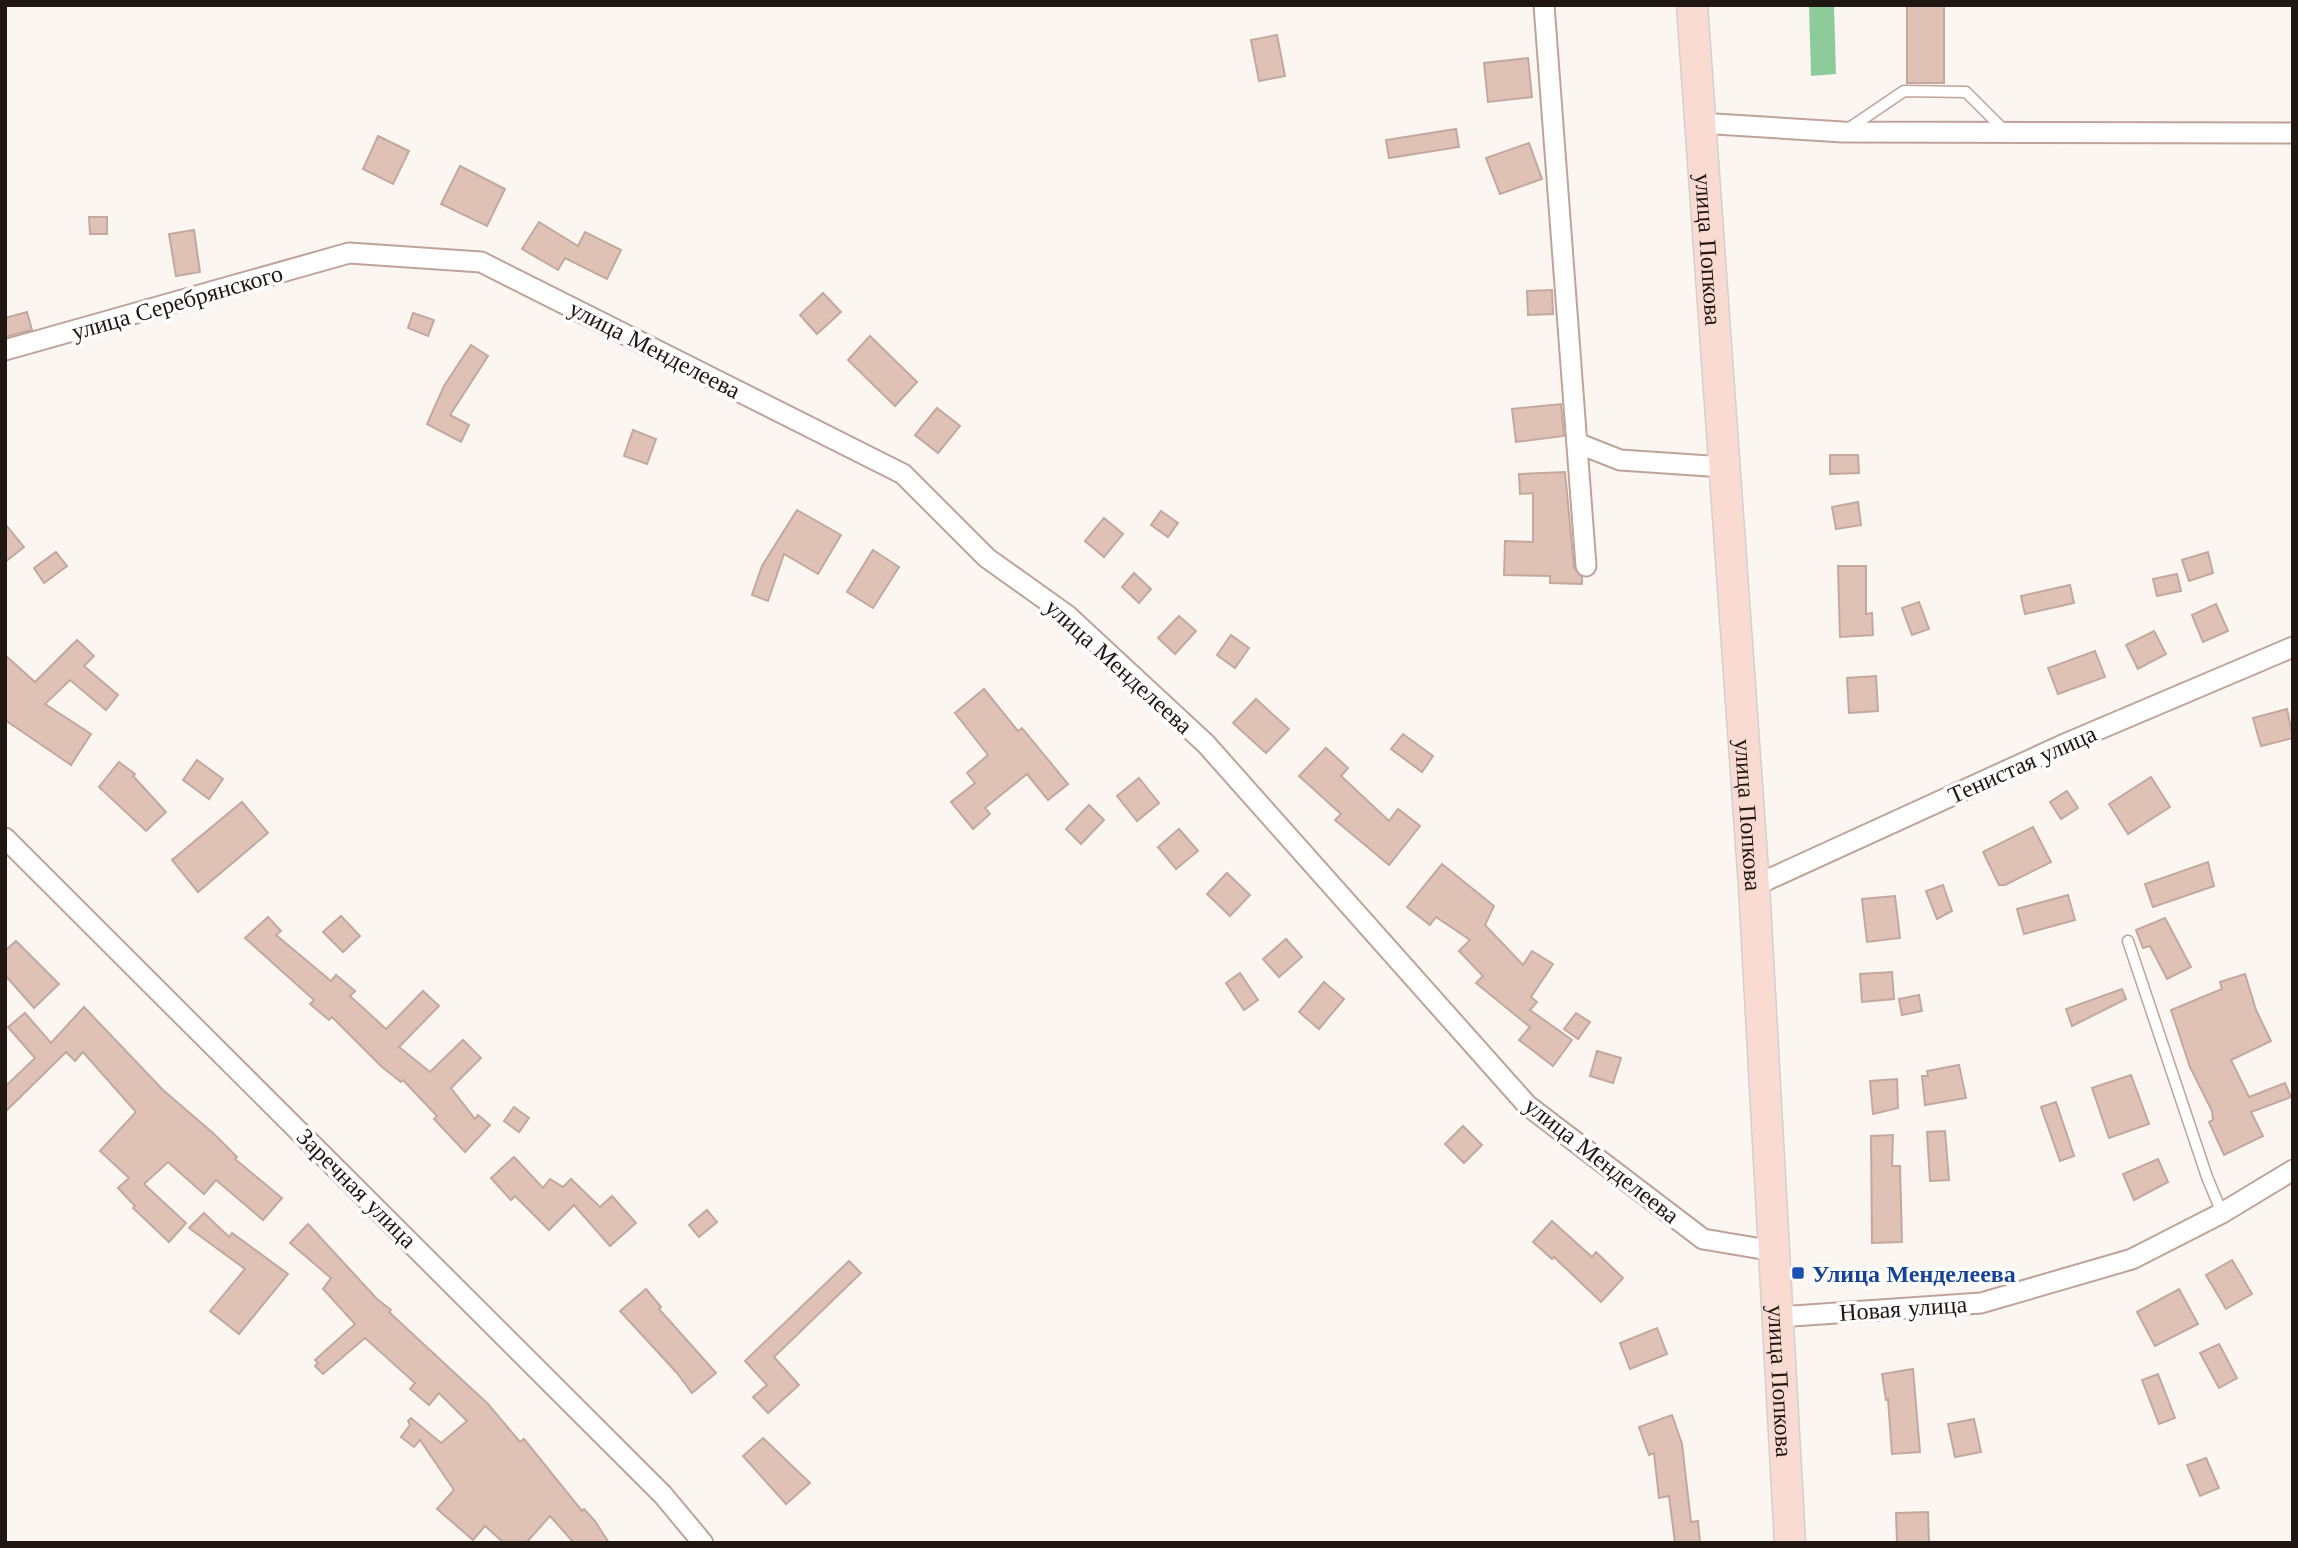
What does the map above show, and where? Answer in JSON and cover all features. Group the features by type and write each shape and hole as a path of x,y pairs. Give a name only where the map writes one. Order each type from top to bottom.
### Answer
{"main road":[{"name":"улица Попкова","path":"1692,5 1695,88 1754,886 1790,1543"}],"street":[{"path":"1544,5 1586,566"},
{"path":"1699,123 1843,132 2293,133"},
{"name":"улица Серебрянского","path":"5,350 349,253"},
{"name":"улица Менделеева","path":"349,253 481,262 903,474 987,558 1067,615 1206,744 1527,1105 1703,1239 1774,1251"},
{"path":"1577,443 1620,460 1724,467"},
{"name":"Тенистая улица","path":"1754,886 2067,743 2293,647"},
{"name":"Заречная улица","path":"5,838 663,1495 703,1543"},
{"name":"Новая улица","path":"1778,1317 1981,1303 2132,1259 2222,1213 2293,1170"}],"lane":[{"path":"1843,132 1904,90 1966,92 2008,134"},
{"path":"2128,941 2207,1177 2222,1213"}],"green space":[{"path":"1809,5 1834,5 1836,74 1811,76"}],"building":[{"path":"1907,5 1944,5 1944,83 1907,83"},
{"path":"1277,35 1285,76 1259,81 1251,40"},
{"path":"1528,58 1532,97 1488,102 1484,63"},
{"path":"1456,129 1459,147 1389,158 1386,140"},
{"path":"378,136 409,151 393,184 363,169"},
{"path":"1529,143 1542,179 1500,194 1486,158"},
{"path":"460,166 505,189 487,226 441,204"},
{"path":"89,217 107,217 107,234 90,234"},
{"path":"539,222 578,246 585,232 621,250 607,279 565,258 558,270 522,249"},
{"path":"194,230 200,272 176,276 169,234"},
{"path":"1552,290 1553,314 1528,315 1527,291"},
{"path":"823,293 841,312 817,334 800,315"},
{"path":"27,312 32,330 5,337 5,318"},
{"path":"413,313 434,320 428,336 408,328"},
{"path":"870,336 917,382 895,406 848,360"},
{"path":"471,345 488,356 450,415 469,425 461,442 427,424 444,386"},
{"path":"1561,404 1564,436 1516,442 1512,409"},
{"path":"937,408 960,426 938,453 915,435"},
{"path":"633,430 656,439 647,464 624,456"},
{"path":"1830,455 1858,455 1859,473 1830,474"},
{"path":"1565,472 1574,567 1582,577 1582,584 1550,583 1550,576 1504,575 1505,541 1533,542 1533,493 1520,494 1519,474"},
{"path":"1858,502 1861,525 1836,529 1832,507"},
{"path":"797,510 841,535 818,574 784,554 768,601 752,595 762,566"},
{"path":"1161,511 1178,523 1168,537 1151,525"},
{"path":"1104,518 1123,534 1104,557 1085,541"},
{"path":"5,524 24,547 5,562"},
{"path":"873,550 899,567 873,608 847,592"},
{"path":"56,552 67,566 44,583 34,568"},
{"path":"2208,552 2213,573 2189,581 2182,560"},
{"path":"1838,566 1866,566 1866,614 1872,613 1873,635 1840,637"},
{"path":"1134,573 1151,589 1139,603 1122,587"},
{"path":"2177,574 2181,591 2157,596 2153,579"},
{"path":"2070,585 2074,603 2025,614 2021,596"},
{"path":"1919,602 1929,629 1912,635 1902,608"},
{"path":"2216,604 2228,631 2203,642 2192,615"},
{"path":"1179,616 1196,631 1175,654 1158,638"},
{"path":"2154,631 2166,654 2138,669 2126,645"},
{"path":"1231,635 1249,648 1235,668 1217,655"},
{"path":"77,640 94,656 84,666 118,695 106,710 70,680 45,704 91,734 71,765 5,720 5,655 35,682"},
{"path":"2095,651 2105,677 2058,694 2048,668"},
{"path":"1876,676 1878,711 1849,713 1847,678"},
{"path":"984,689 1018,731 1022,728 1068,784 1048,800 1027,774 985,808 990,814 973,829 951,802 975,783 967,773 988,755 955,713"},
{"path":"1256,699 1289,729 1266,753 1233,723"},
{"path":"2287,709 2293,738 2261,746 2253,718"},
{"path":"1403,734 1433,756 1422,772 1391,749"},
{"path":"1326,748 1348,768 1341,776 1389,821 1398,809 1420,826 1389,865 1335,820 1341,814 1299,776"},
{"path":"197,760 223,779 209,799 183,780"},
{"path":"119,762 135,774 133,776 166,812 146,831 99,787"},
{"path":"2151,777 2170,807 2128,834 2109,804"},
{"path":"1139,778 1159,803 1137,821 1117,796"},
{"path":"2067,791 2078,808 2061,819 2050,802"},
{"path":"242,802 268,833 198,892 172,860"},
{"path":"1089,805 1104,820 1081,844 1066,829"},
{"path":"2033,827 2051,862 2005,885 1999,885 1983,852"},
{"path":"1179,829 1198,851 1176,869 1158,847"},
{"path":"2208,862 2214,886 2153,907 2145,884"},
{"path":"1442,864 1494,906 1485,925 1523,965 1532,951 1553,964 1531,997 1537,1002 1530,1010 1572,1040 1553,1066 1519,1040 1530,1027 1476,983 1483,976 1459,951 1470,940 1436,917 1430,925 1407,907"},
{"path":"1227,873 1250,895 1230,916 1207,894"},
{"path":"1943,885 1952,911 1937,919 1926,891"},
{"path":"2068,895 2075,920 2024,934 2017,909"},
{"path":"1895,896 1900,938 1867,942 1862,899"},
{"path":"341,916 360,936 343,952 323,932"},
{"path":"268,917 281,931 276,935 331,981 336,975 355,991 350,996 386,1029 423,991 439,1006 399,1047 430,1072 463,1040 481,1058 451,1088 475,1119 478,1115 490,1125 465,1152 434,1119 437,1116 403,1080 401,1082 382,1067 332,1017 329,1020 310,1004 314,1000 245,938"},
{"path":"2165,918 2191,967 2167,979 2150,946 2143,948 2136,930"},
{"path":"1286,939 1302,957 1279,977 1263,959"},
{"path":"16,941 59,984 34,1008 5,975 5,951"},
{"path":"1892,972 1894,999 1862,1002 1860,974"},
{"path":"1240,973 1258,1000 1244,1010 1226,983"},
{"path":"2245,974 2256,1010 2271,1041 2231,1060 2249,1097 2285,1083 2291,1097 2251,1112 2263,1136 2224,1155 2209,1122 2213,1120 2212,1111 2190,1067 2171,1010 2222,989 2220,982"},
{"path":"1324,982 1344,999 1319,1029 1299,1012"},
{"path":"2122,989 2126,999 2072,1026 2066,1009"},
{"path":"1919,995 1922,1011 1902,1015 1899,999"},
{"path":"84,1007 163,1090 213,1133 237,1157 235,1159 282,1198 263,1220 216,1180 204,1194 168,1162 144,1184 186,1223 169,1242 133,1208 135,1206 118,1188 129,1178 100,1151 136,1112 83,1052 75,1061 66,1052 5,1112 5,1087 35,1058 8,1027 25,1013 51,1043"},
{"path":"1576,1013 1590,1022 1578,1039 1564,1029"},
{"path":"1597,1051 1621,1058 1613,1083 1590,1076"},
{"path":"1959,1065 1966,1098 1925,1105 1922,1076 1928,1076 1927,1071"},
{"path":"2131,1075 2149,1124 2109,1138 2092,1088"},
{"path":"1897,1079 1898,1108 1873,1114 1870,1081"},
{"path":"2056,1102 2074,1156 2060,1161 2041,1107"},
{"path":"514,1107 529,1118 519,1132 504,1121"},
{"path":"1463,1126 1482,1145 1464,1163 1445,1144"},
{"path":"1945,1131 1949,1180 1930,1181 1927,1132"},
{"path":"1893,1135 1892,1166 1900,1166 1902,1242 1872,1243 1871,1136"},
{"path":"514,1157 543,1188 550,1179 563,1187 571,1179 600,1207 612,1196 636,1223 610,1246 574,1205 549,1230 515,1196 511,1200 491,1178"},
{"path":"2158,1159 2168,1182 2134,1200 2123,1174"},
{"path":"707,1210 717,1222 699,1237 689,1225"},
{"path":"204,1213 229,1237 232,1233 288,1274 239,1334 210,1311 245,1269 189,1228"},
{"path":"1552,1221 1592,1257 1596,1252 1623,1278 1601,1302 1554,1257 1552,1259 1533,1242"},
{"path":"308,1224 377,1299 391,1310 389,1312 488,1404 520,1442 524,1439 582,1511 584,1509 595,1521 609,1543 574,1543 550,1516 526,1543 504,1543 485,1526 473,1540 437,1509 454,1490 420,1440 414,1447 401,1437 410,1425 408,1421 411,1418 441,1443 467,1421 439,1393 429,1405 410,1389 415,1383 365,1338 323,1374 315,1366 318,1363 315,1360 355,1324 323,1289 331,1278 290,1243"},
{"path":"2232,1260 2252,1294 2226,1309 2206,1275"},
{"path":"849,1261 861,1273 774,1357 799,1385 768,1413 753,1397 767,1385 745,1361"},
{"path":"646,1289 661,1307 659,1309 716,1373 692,1393 620,1311"},
{"path":"2179,1289 2198,1324 2155,1346 2137,1312"},
{"path":"1657,1328 1667,1354 1630,1369 1620,1343"},
{"path":"2219,1344 2237,1378 2219,1388 2200,1353"},
{"path":"1913,1369 1920,1452 1892,1454 1888,1399 1886,1400 1882,1374"},
{"path":"2158,1374 2175,1418 2159,1424 2142,1380"},
{"path":"1672,1415 1682,1444 1691,1522 1698,1521 1700,1543 1675,1543 1669,1496 1659,1498 1654,1453 1649,1455 1639,1427"},
{"path":"1974,1419 1981,1452 1955,1457 1948,1424"},
{"path":"763,1438 810,1483 786,1504 743,1456"},
{"path":"2206,1458 2219,1488 2200,1496 2187,1465"},
{"path":"1928,1512 1929,1543 1897,1543 1896,1513"}],"place":[{"name":"Улица Менделеева","path":"1798,1273"}]}
